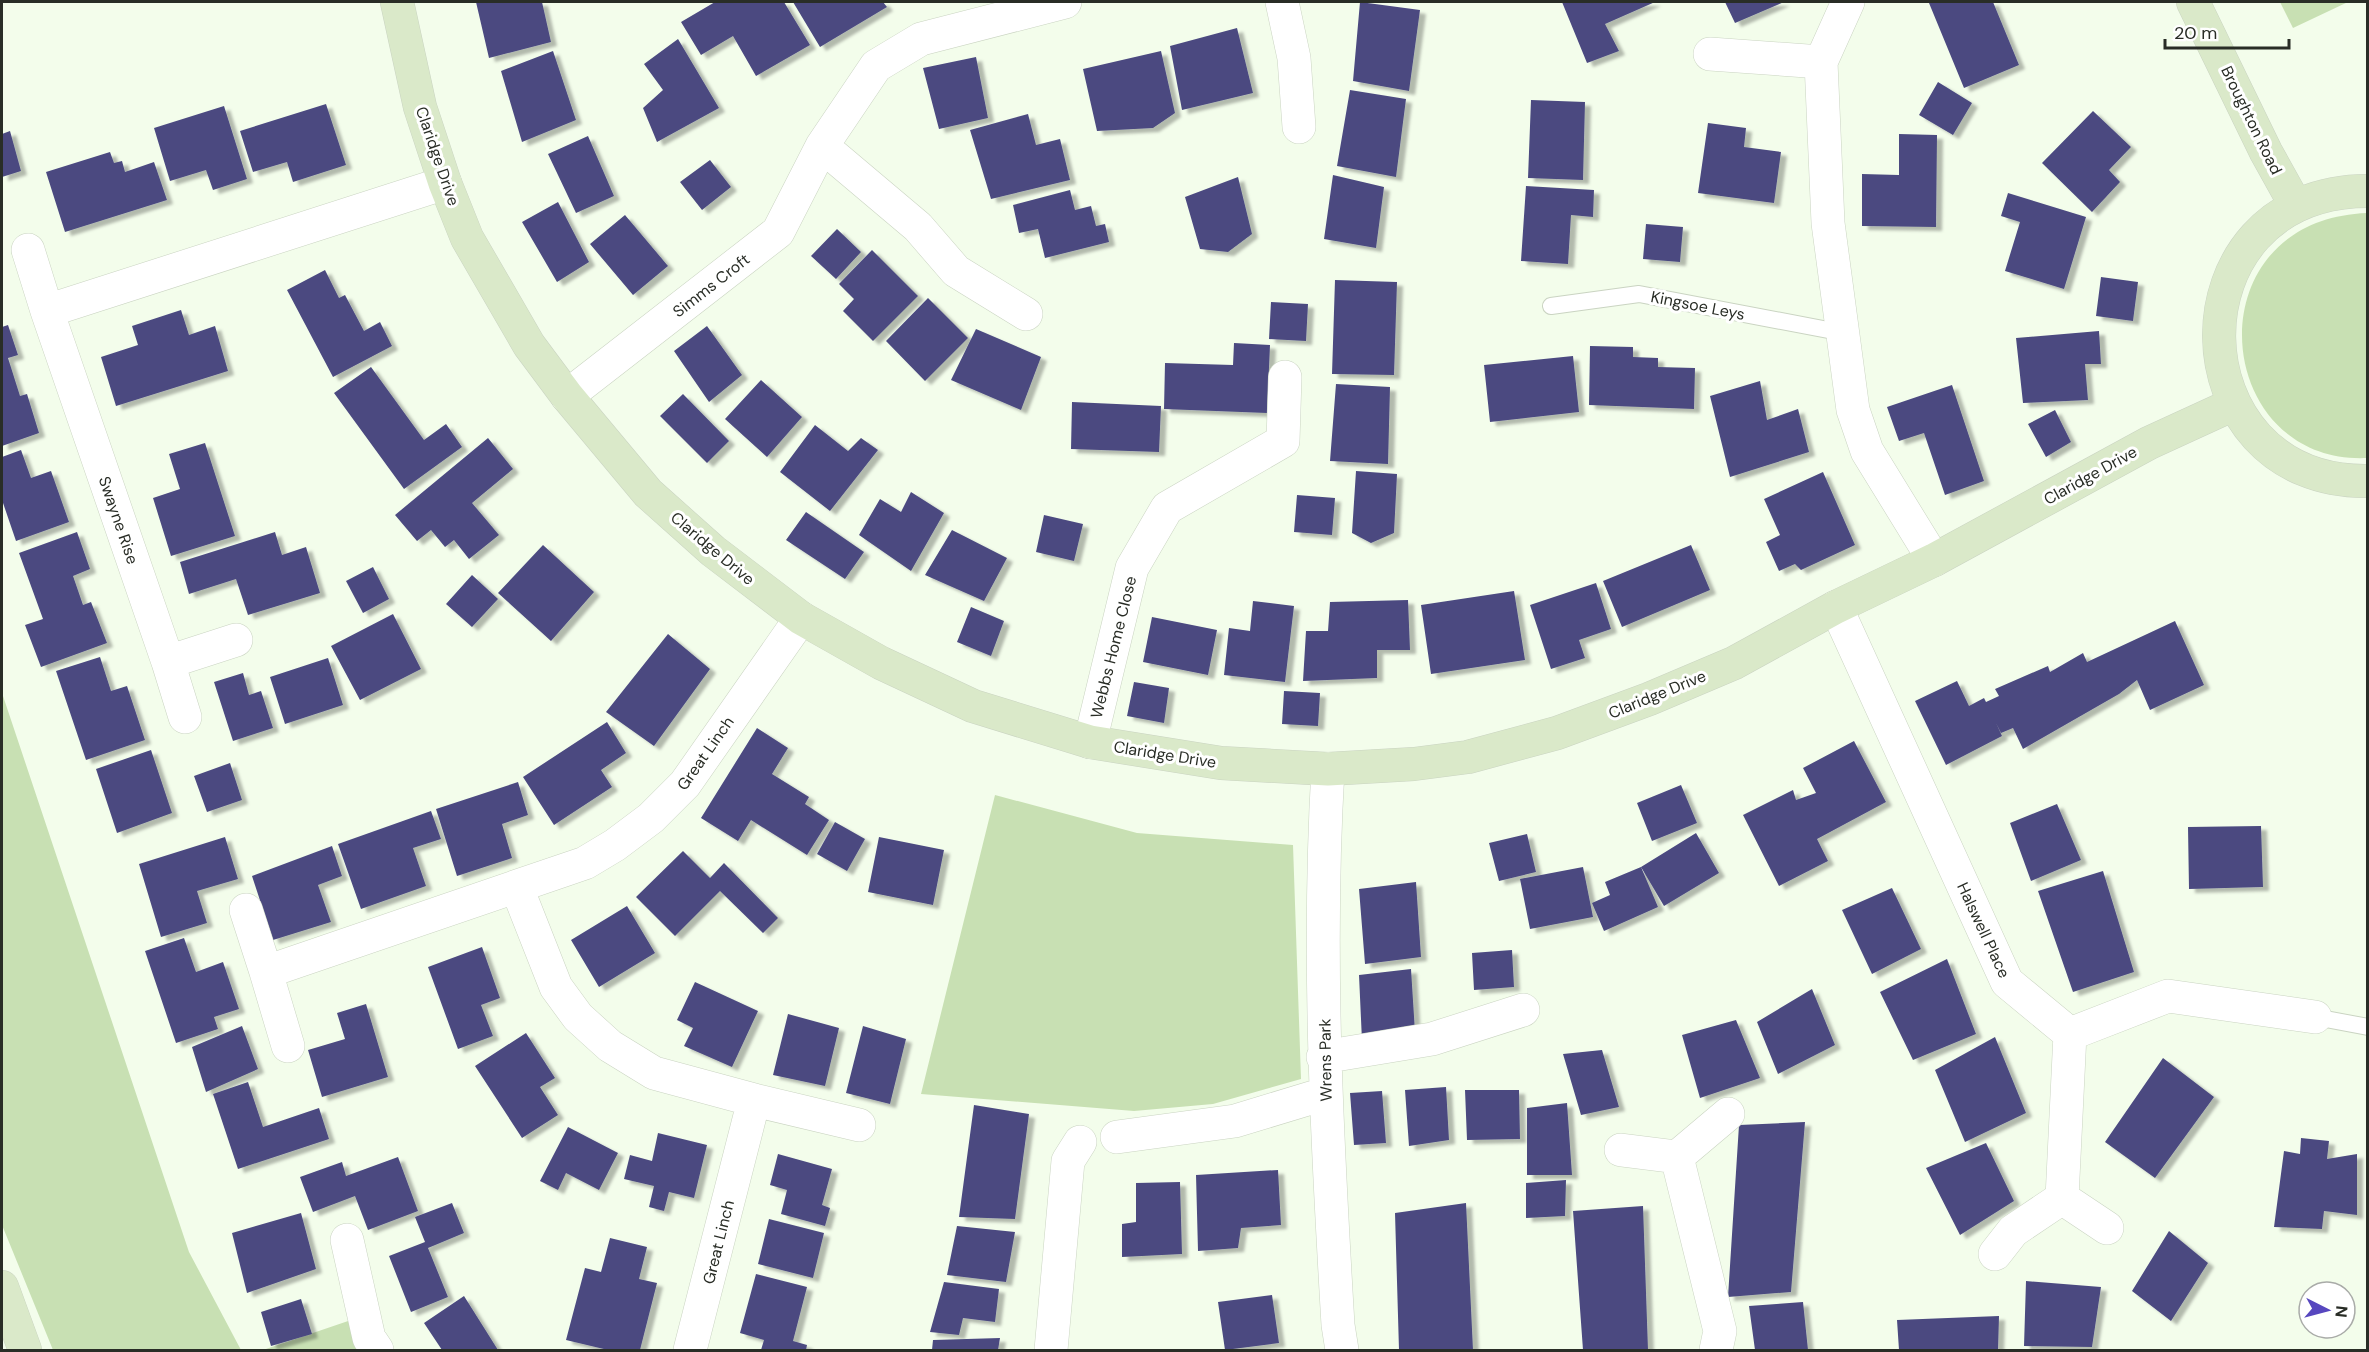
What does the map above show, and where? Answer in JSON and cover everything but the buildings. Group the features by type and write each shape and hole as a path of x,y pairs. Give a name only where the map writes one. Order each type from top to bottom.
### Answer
{"street":[{"name":"Claridge Drive","path":"397,2 420,107 445,183 467,238 529,345 567,396 648,493 713,551 801,618 880,663 973,706 1090,742 1221,763 1328,769 1414,764 1468,757 1557,733 1649,699 1734,663 1836,607 1934,560 2149,443 2234,404"},
{"name":"Simms Croft","path":"567,396 778,232 822,146 876,66 921,39 1065,2"},
{"path":"1282,2 1294,58 1299,127"},
{"path":"1848,2 1821,62 1828,223 1853,410 1867,451 1934,560"},
{"name":"Broughton Road","path":"2193,2 2266,152 2296,206"},
{"path":"1710,54 1821,62"},
{"path":"822,146 918,227 956,271 1026,314"},
{"path":"47,310 445,183"},
{"path":"2367,191 2321,196 2296,206 2272,222 2251,242 2235,266 2224,292 2218,321 2218,349 2223,377 2234,404 2252,430 2268,445 2303,469 2334,478 2367,481"},
{"name":"Swayne Rise","path":"28,249 185,717"},
{"name":"Webbs Home Close","path":"1090,742 1132,568 1167,508 1283,441 1285,376"},
{"name":"Halswell Place","path":"1836,607 2007,982 2070,1034"},
{"name":"Great Linch","path":"266,972 585,863 651,818 685,784 801,618"},
{"path":"168,662 236,640"},
{"name":"Wrens Park","path":"1328,769 1324,828 1323,1057 1342,1350"},
{"path":"516,888 556,987 578,1017 610,1046 654,1073 859,1125"},
{"path":"246,910 288,1046"},
{"path":"2062,1198 2070,1034 2168,996 2315,1017"},
{"path":"1323,1057 1432,1039 1523,1010"},
{"path":"1117,1137 1235,1121 1324,1094"},
{"name":"Great Linch","path":"690,1350 754,1100"},
{"path":"1621,1150 1677,1156 1728,1114"},
{"path":"1051,1350 1068,1161 1080,1142"},
{"path":"1677,1156 1720,1331 1716,1350"},
{"path":"2062,1198 2107,1228"},
{"path":"1995,1254 2013,1231 2062,1198"},
{"path":"347,1239 369,1338 377,1350"},
{"path":"2,1287 24,1350"}],"lane":[{"name":"Kingsoe Leys","path":"1551,306 1639,294 1844,333"},
{"path":"2315,1017 2367,1027"}],"green space":[{"path":"2280,2 2348,2 2293,28"},
{"path":"2367,213 2367,458 2315,450 2276,424 2252,385 2242,341 2248,295 2270,255 2310,226"},
{"path":"2,693 189,1252 241,1350 53,1350 2,1225"},
{"path":"995,795 1137,833 1293,845 1301,1079 1213,1104 1134,1111 921,1094"},
{"path":"354,1319 365,1350 263,1350"}]}
